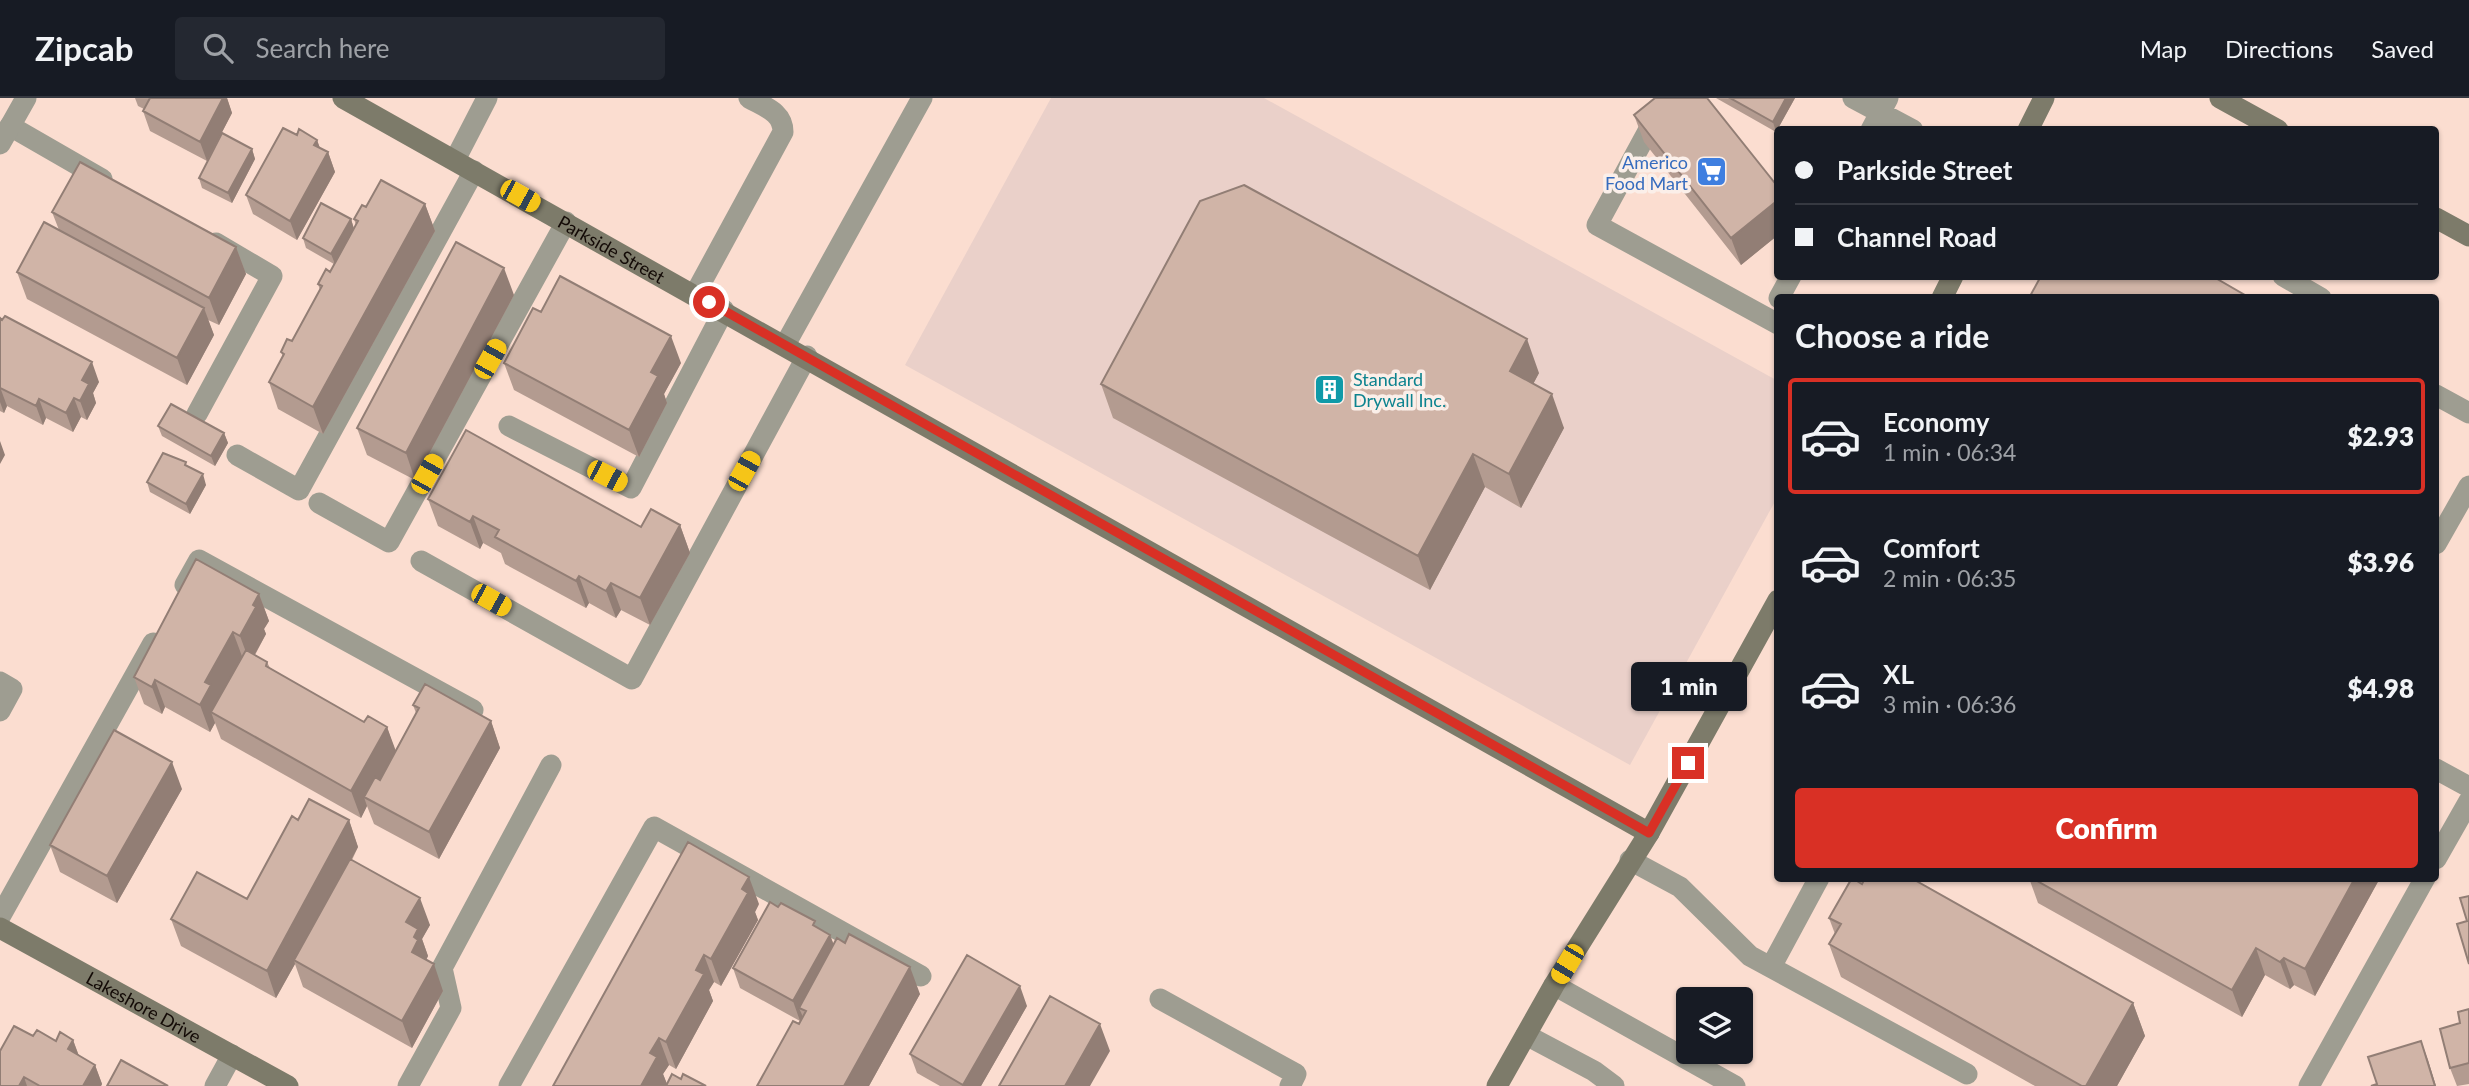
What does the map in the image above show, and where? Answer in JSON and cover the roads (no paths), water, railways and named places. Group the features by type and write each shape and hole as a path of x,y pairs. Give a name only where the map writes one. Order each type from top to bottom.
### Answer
{"street":[{"path":"26,98 5,135 117,187"},
{"name":"Parkside Street","path":"343,98 807,356 1649,833"},
{"path":"237,455 299,490 464,166 487,98"},
{"path":"695,294 783,132 783,122 777,114 749,98"},
{"path":"785,345 922,98"},
{"path":"1666,98 1597,225 1773,321"},
{"path":"1853,98 1905,126"},
{"path":"2030,126 2044,98"},
{"path":"2220,98 2271,126"},
{"path":"2439,220 2469,236"},
{"path":"319,503 388,542 566,222"},
{"path":"197,414 272,276 201,235"},
{"path":"2290,280 2314,294"},
{"path":"509,426 631,488 724,310"},
{"path":"421,561 632,678 807,356"},
{"path":"2439,397 2469,412"},
{"path":"2439,539 2469,486"},
{"path":"0,917 199,560 473,710"},
{"path":"1497,1086 1554,985 1649,833 1774,607"},
{"path":"0,682 12,689 0,711"},
{"path":"408,1086 451,1008 442,968 551,765"},
{"path":"2439,771 2469,787"},
{"path":"2439,854 2469,801"},
{"path":"509,1086 654,827 921,976"},
{"path":"1630,860 1680,887 1750,956 1967,1074"},
{"path":"1771,967 1817,882"},
{"path":"2309,1086 2423,882"},
{"name":"Lakeshore Drive","path":"0,928 288,1086"},
{"path":"1554,985 1735,1086"},
{"path":"1160,999 1296,1074 1290,1086"},
{"path":"1526,1035 1594,1071 1614,1086"},
{"path":"215,1086 232,1055"}],"place":[{"name":"Americo Food Mart","path":"1711,172"},
{"name":"Standard Drywall Inc.","path":"1330,389"}]}
